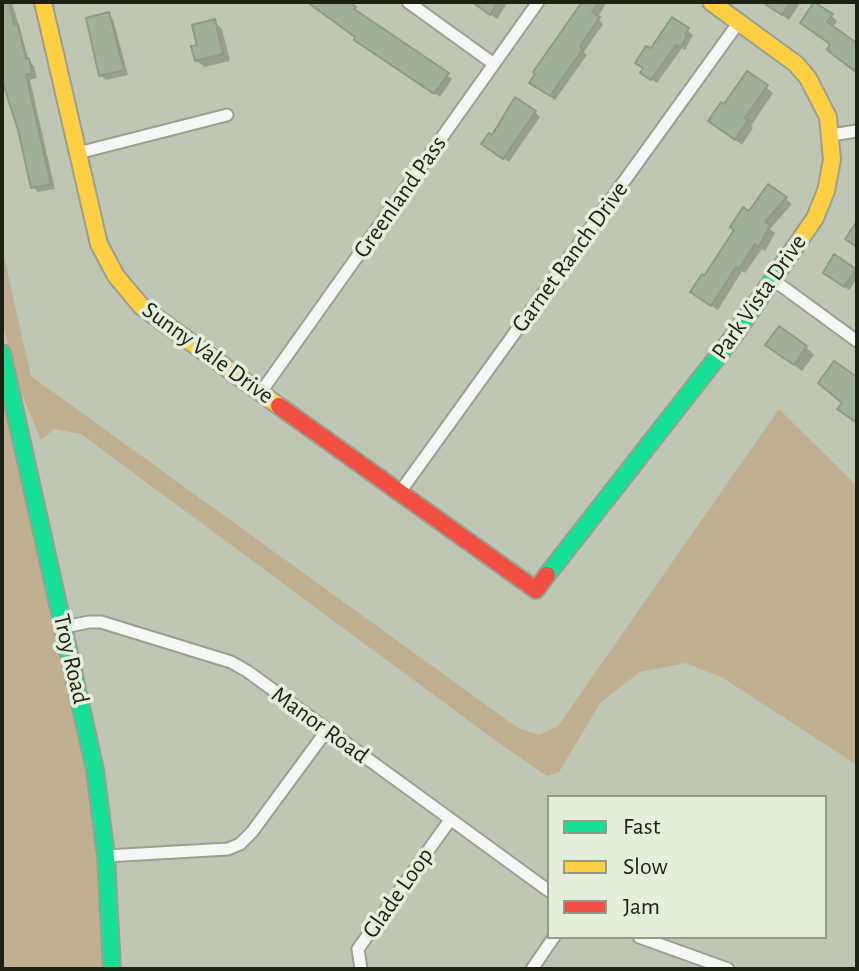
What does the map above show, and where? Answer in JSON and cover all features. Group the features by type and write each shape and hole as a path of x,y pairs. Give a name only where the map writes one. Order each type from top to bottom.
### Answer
{"street":[{"name":"Sunny Vale Drive","path":"43,2 99,244 116,276 142,307 536,590"},
{"path":"408,2 494,64"},
{"name":"Greenland Pass","path":"261,392 538,2"},
{"name":"Park Vista Drive","path":"536,590 733,337 815,218 822,202 831,170 831,135 821,100 802,71 711,2"},
{"name":"Garnet Ranch Drive","path":"400,492 739,22"},
{"path":"78,153 227,115"},
{"path":"831,135 857,131"},
{"path":"772,279 857,341"},
{"name":"Troy Road","path":"2,353 95,770 106,856 112,969"},
{"name":"Manor Road","path":"64,627 101,622 214,655 247,671 547,890"},
{"path":"106,856 228,849 240,844 327,730"},
{"name":"Glade Loop","path":"361,969 358,949 450,820"},
{"path":"532,969 553,939"},
{"path":"645,939 728,969"}],"shaded area":[{"path":"2,248 31,376 518,728 539,735 558,726 779,409 857,486 857,765 723,678 686,663 640,672 601,702 559,772 547,776 81,434 54,429 41,440 16,380 2,319"},
{"path":"2,392 99,818 106,969 2,969"}],"building":[{"path":"2,2 9,2 26,59 29,58 32,73 26,75 51,184 31,188 18,130 2,80"},
{"path":"307,2 349,2 356,7 354,9 449,73 434,94 354,40 355,37"},
{"path":"472,2 498,2 490,15"},
{"path":"582,2 599,2 592,12 600,17 580,46 583,49 550,96 529,83 535,74 533,72"},
{"path":"762,2 791,2 782,15"},
{"path":"814,2 833,14 827,22 857,43 857,73 827,50 830,44 800,23"},
{"path":"109,12 124,70 99,76 86,18"},
{"path":"672,17 689,28 685,34 688,36 680,47 676,45 651,80 640,73 643,68 635,63 646,46 651,48"},
{"path":"215,19 223,54 195,61 191,46 197,45 192,25"},
{"path":"747,71 768,85 745,118 748,120 735,140 708,121"},
{"path":"515,97 536,111 503,159 481,144 489,133 492,135"},
{"path":"768,184 787,197 765,222 770,225 759,247 755,244 739,269 736,267 711,306 690,292 734,230 730,227 743,207 749,211"},
{"path":"857,221 857,247 845,239"},
{"path":"834,254 856,269 844,287 823,273"},
{"path":"779,326 807,346 794,365 765,345"},
{"path":"834,361 857,377 857,423 837,409 842,403 818,383"}],"traffic: fast":[{"path":"547,575 733,337 784,263"},
{"path":"2,353 95,770 106,856 112,969"}],"traffic: slow":[{"path":"43,2 99,244 116,276 142,307 279,406"},
{"path":"711,2 796,64 808,78 828,117 832,160 826,191 815,218 784,263"}],"traffic: jam":[{"path":"279,406 536,590 547,575"}]}
